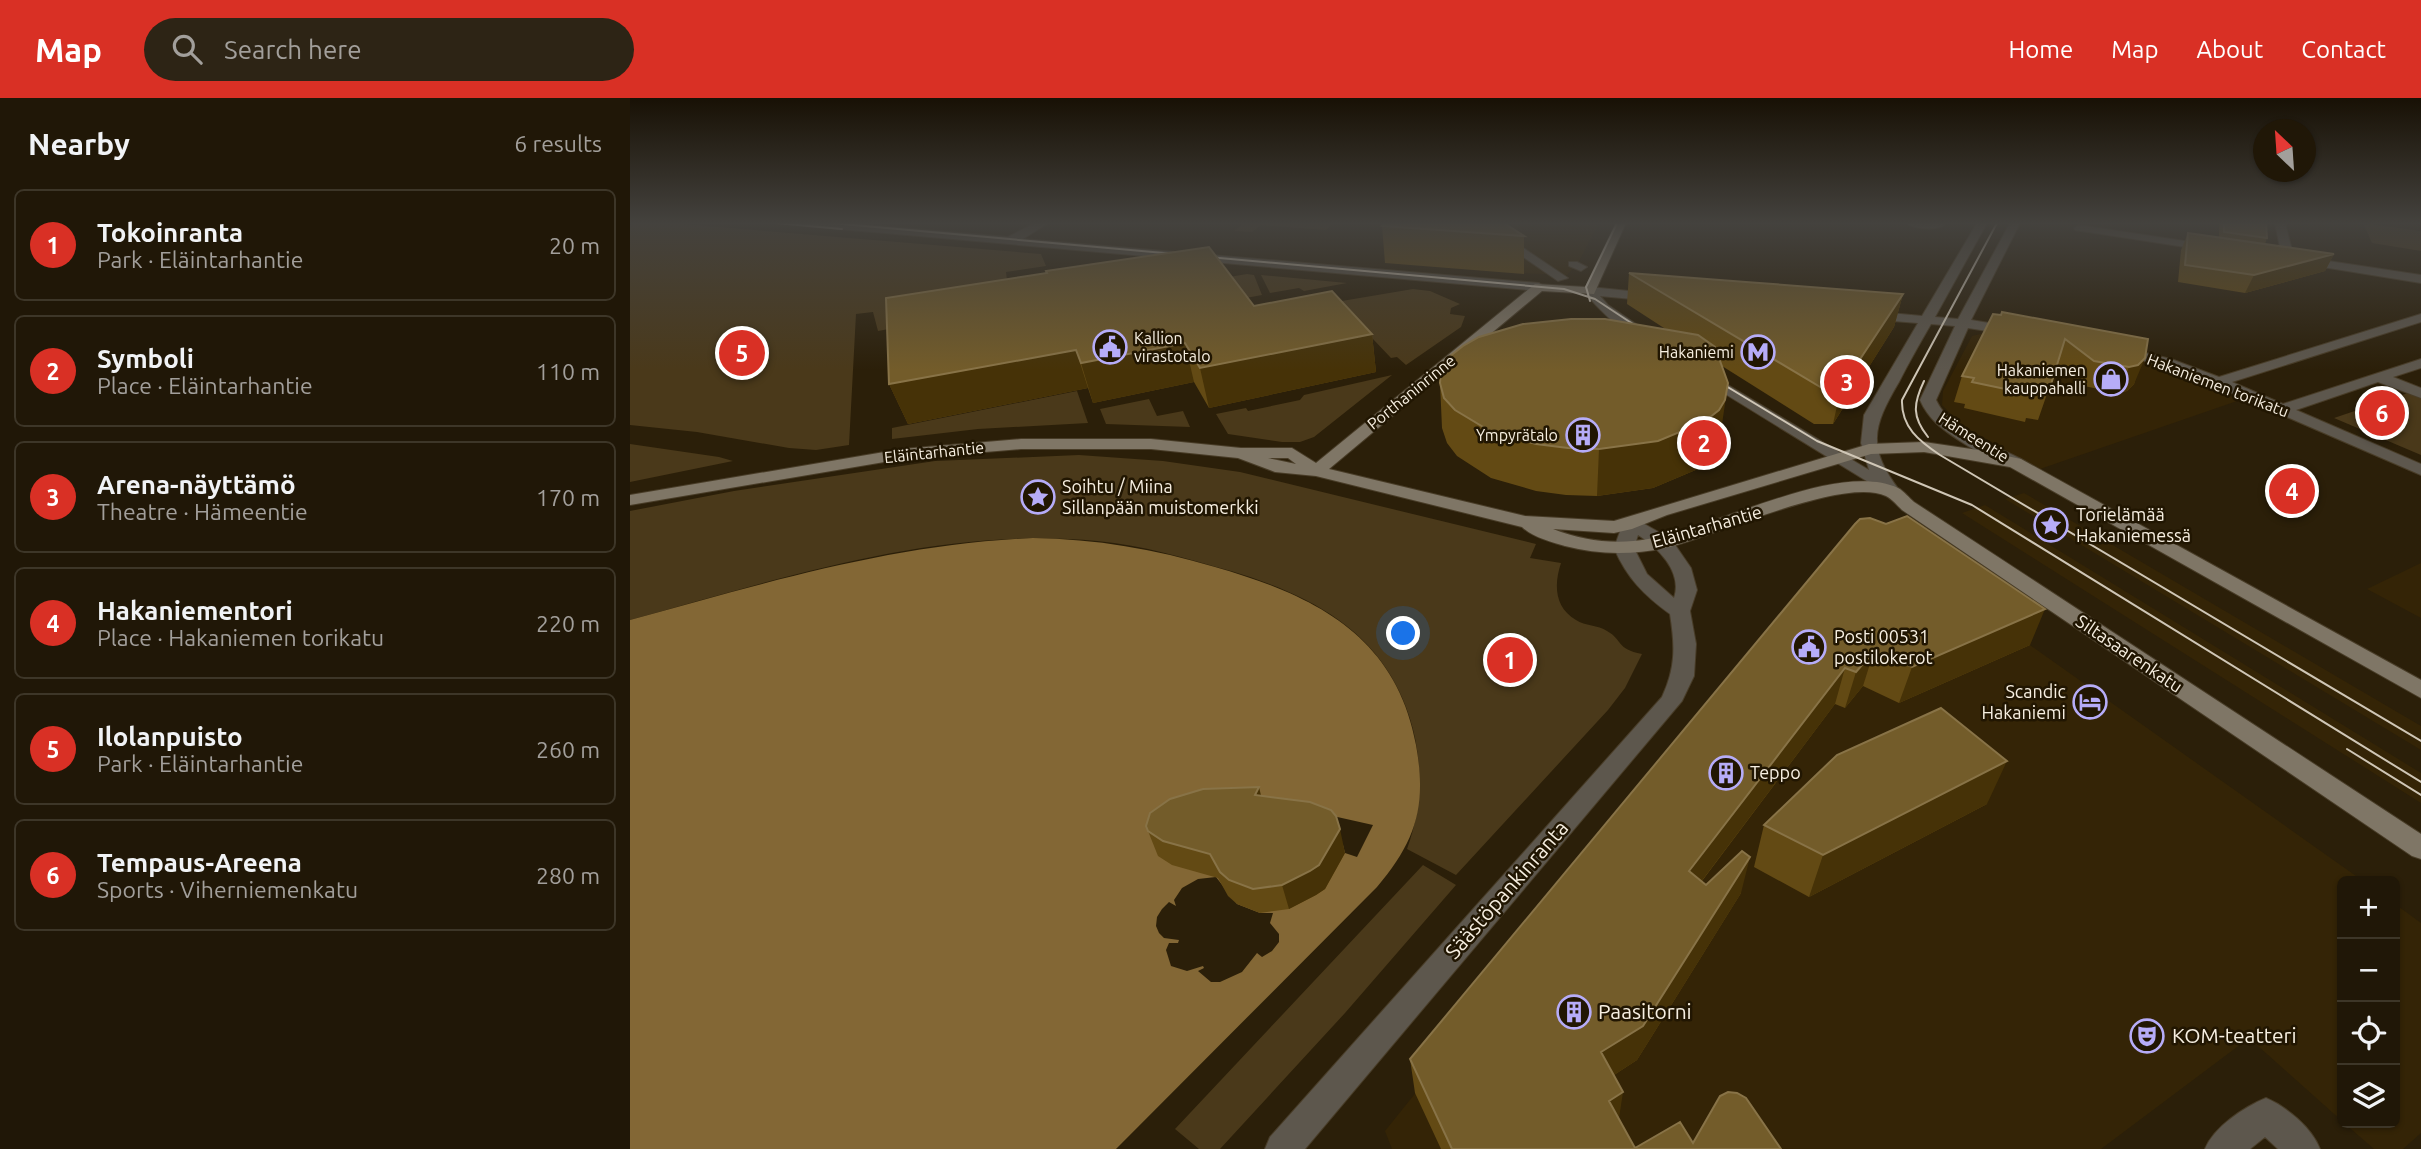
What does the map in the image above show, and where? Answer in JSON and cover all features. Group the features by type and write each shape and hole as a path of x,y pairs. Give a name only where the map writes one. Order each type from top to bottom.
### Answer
{"main road":[{"path":"1528,277 1590,291 1599,272"},
{"name":"Porthaninrinne","path":"1316,471 1528,277"},
{"name":"Eläintarhantie","path":"630,500 836,464 959,448 1087,443 1151,444 1241,453 1275,467 1316,471 1525,522 1590,527 1632,523 1661,511 1838,458"},
{"path":"1838,458 1869,449 1924,446 2015,463 2421,690"},
{"name":"Eläintarhantie","path":"1525,522 1556,539 1592,547 1624,548 1664,542 1847,486 1891,491"},
{"name":"Siltasaarenkatu","path":"1891,491 1908,506 2421,848"}],"street":[{"path":"1457,272 1528,277 1538,272"},
{"path":"1552,272 1562,278"},
{"path":"1891,491 1878,474 1869,449 1867,435 1872,415 1954,272"},
{"name":"Hämeentie","path":"1990,272 1930,393 1930,407 1949,425 2015,463"},
{"path":"2377,272 2421,279"},
{"path":"1590,291 1673,298"},
{"path":"1590,291 1603,308 1657,345"},
{"path":"1852,314 1964,323 2023,332"},
{"path":"2218,382 2421,318"},
{"name":"Hakaniemen torikatu","path":"2103,348 2156,359 2218,382 2421,470"},
{"path":"2281,410 2421,363"},
{"name":"Siltasaarenkatu","path":"1688,366 1891,491"},
{"path":"2378,377 2421,393"},
{"path":"1632,523 1624,548 1635,574 1647,588 1680,611"},
{"name":"Säästöpankinranta","path":"1295,1145 1671,701 1683,676 1685,644 1680,611 1688,590 1681,568 1664,542 1632,523"},
{"path":"2222,1149 2266,1115 2303,1149"}],"shaded area":[{"path":"630,272 1006,272 1007,280 922,323 878,331 873,312 856,314 849,445 816,450 789,448 697,432 630,425"},
{"path":"1518,272 1570,272 1567,275"},
{"path":"1254,275 1262,295 1230,301 1187,284"},
{"path":"1261,275 1347,283 1304,291 1299,288 1270,293"},
{"path":"1413,289 1430,291 1460,304 1451,308 1450,314 1465,316 1461,327 1406,365 1397,357 1391,358 1355,320 1324,304"},
{"path":"1985,333 2146,362 2240,400 2040,469 1963,426 1942,405 1943,391 1972,336"},
{"path":"1392,375 1314,437 1300,442 1228,434 1216,414 1246,408 1248,411 1300,400 1304,395"},
{"path":"1077,391 1088,423 978,429 892,439 892,428"},
{"path":"2408,393 2421,398 2421,455 2334,418"},
{"path":"1149,399 1157,416 1183,411 1190,427 1106,424 1100,409"},
{"path":"630,444 719,457 733,461 630,482"},
{"path":"1079,455 1163,461 1240,472 1536,544 1530,558 1561,563 1557,587 1563,609 1580,622 1612,634 1628,650 1642,654 1625,688 1608,710 1456,875 1407,849 1418,806 1415,739 1401,696 1377,656 1361,638 1322,609 1278,587 1231,571 1165,553 1114,543 1037,538 978,541 861,559 630,620 630,511 734,491 935,461"},
{"path":"2024,493 2421,726 2421,750 2005,499"},
{"path":"1985,505 2421,773 2421,803 1962,513"},
{"path":"1033,538 1102,543 1193,561 1285,591 1345,625 1369,648 1390,675 1406,707 1416,745 1419,805 1415,822 1401,854 1377,887 1116,1149 630,1149 630,620 829,567 930,548"},
{"path":"2421,563 2421,618 2367,589"},
{"path":"2013,633 2356,876 2337,876 2337,1117 2249,1038 2101,1149 1392,1149 1385,1131 1762,662"},
{"path":"1423,865 1456,885 1345,1013 1220,1149 1199,1149 1175,1129"},
{"path":"2400,908 2421,923 2421,1133 2403,1149 2374,1149 2350,1128 2400,1128"}],"pier":[{"path":"1275,803 1373,825 1357,857 1345,853 1343,845"},
{"path":"1216,877 1237,904 1260,913 1273,913 1270,923 1279,934 1279,942 1272,951 1262,957 1257,953 1242,972 1220,982 1211,982 1198,971 1204,968 1203,966 1187,971 1171,966 1166,950 1169,943 1178,943 1179,940 1164,938 1156,926 1157,917 1169,902 1176,906 1174,900 1182,888 1198,879"}],"building":[{"path":"1228,272 1254,306 1332,291 1372,334 1200,368 1185,343 1081,363 1076,350 889,384 886,298 1047,273"},
{"path":"2234,272 2265,272 2254,275"},
{"path":"1629,273 1903,294 1841,388 1822,388"},
{"path":"2002,312 2148,339 2145,358 2138,365 2129,367 2094,361 2065,339 2048,394 2036,391 2034,395 1972,382 1974,378 1962,376 1993,314 2001,315"},
{"path":"1605,319 1698,335 1715,347 1728,383 1725,400 1719,410 1704,422 1658,441 1599,449 1536,444 1490,431 1455,410 1444,398 1440,383 1441,370 1449,357 1463,346 1479,337 1523,324"},
{"path":"1907,516 2045,609 1912,667 1874,651 1856,672 1845,668 1689,871 1706,885 1742,851 1750,857 1643,1026 1601,1052 1623,1092 1609,1101 1635,1148 1680,1122 1693,1143 1720,1096 1728,1092 1746,1098 1781,1149 1452,1149 1410,1059 1855,524 1860,519 1870,518 1886,524"},
{"path":"1941,708 2007,761 1823,855 1764,825 1837,755"},
{"path":"1259,787 1255,795 1310,802 1331,810 1340,829 1319,865 1282,885 1253,889 1229,880 1220,872 1210,854 1163,841 1148,831 1146,826 1150,813 1170,799 1203,789"}],"tram line":[{"path":"1376,272 1564,289 1589,297"},
{"path":"1589,297 1586,287 1593,272"},
{"path":"1971,272 1902,400 1902,410 1913,432 1940,455 2421,741"},
{"path":"1589,297 1648,334"},
{"path":"1589,297 1590,301"},
{"path":"1711,377 1817,441 1972,505 2421,782"},
{"path":"1924,381 1916,410 1919,423 1928,437"},
{"path":"2347,749 2421,795"}],"place":[{"name":"Kallion virastotalo","path":"1110,347"},
{"name":"Hakaniemi","path":"1758,352"},
{"name":"Ilolanpuisto","path":"742,353"},
{"name":"Hakaniemen kauppahalli","path":"2111,379"},
{"name":"Arena-näyttämö","path":"1847,382"},
{"name":"Tempaus-Areena","path":"2382,413"},
{"name":"Ympyrätalo","path":"1583,435"},
{"name":"Symboli","path":"1704,443"},
{"name":"Hakaniementori","path":"2292,491"},
{"name":"Soihtu / Miina Sillanpään muistomerkki","path":"1038,497"},
{"name":"Torielämää Hakaniemessä","path":"2051,525"},
{"name":"Posti 00531 postilokerot","path":"1809,647"},
{"name":"Tokoinranta","path":"1510,660"},
{"name":"Scandic Hakaniemi","path":"2090,702"},
{"name":"Teppo","path":"1726,773"},
{"name":"Paasitorni","path":"1574,1012"},
{"name":"KOM-teatteri","path":"2147,1036"}]}
